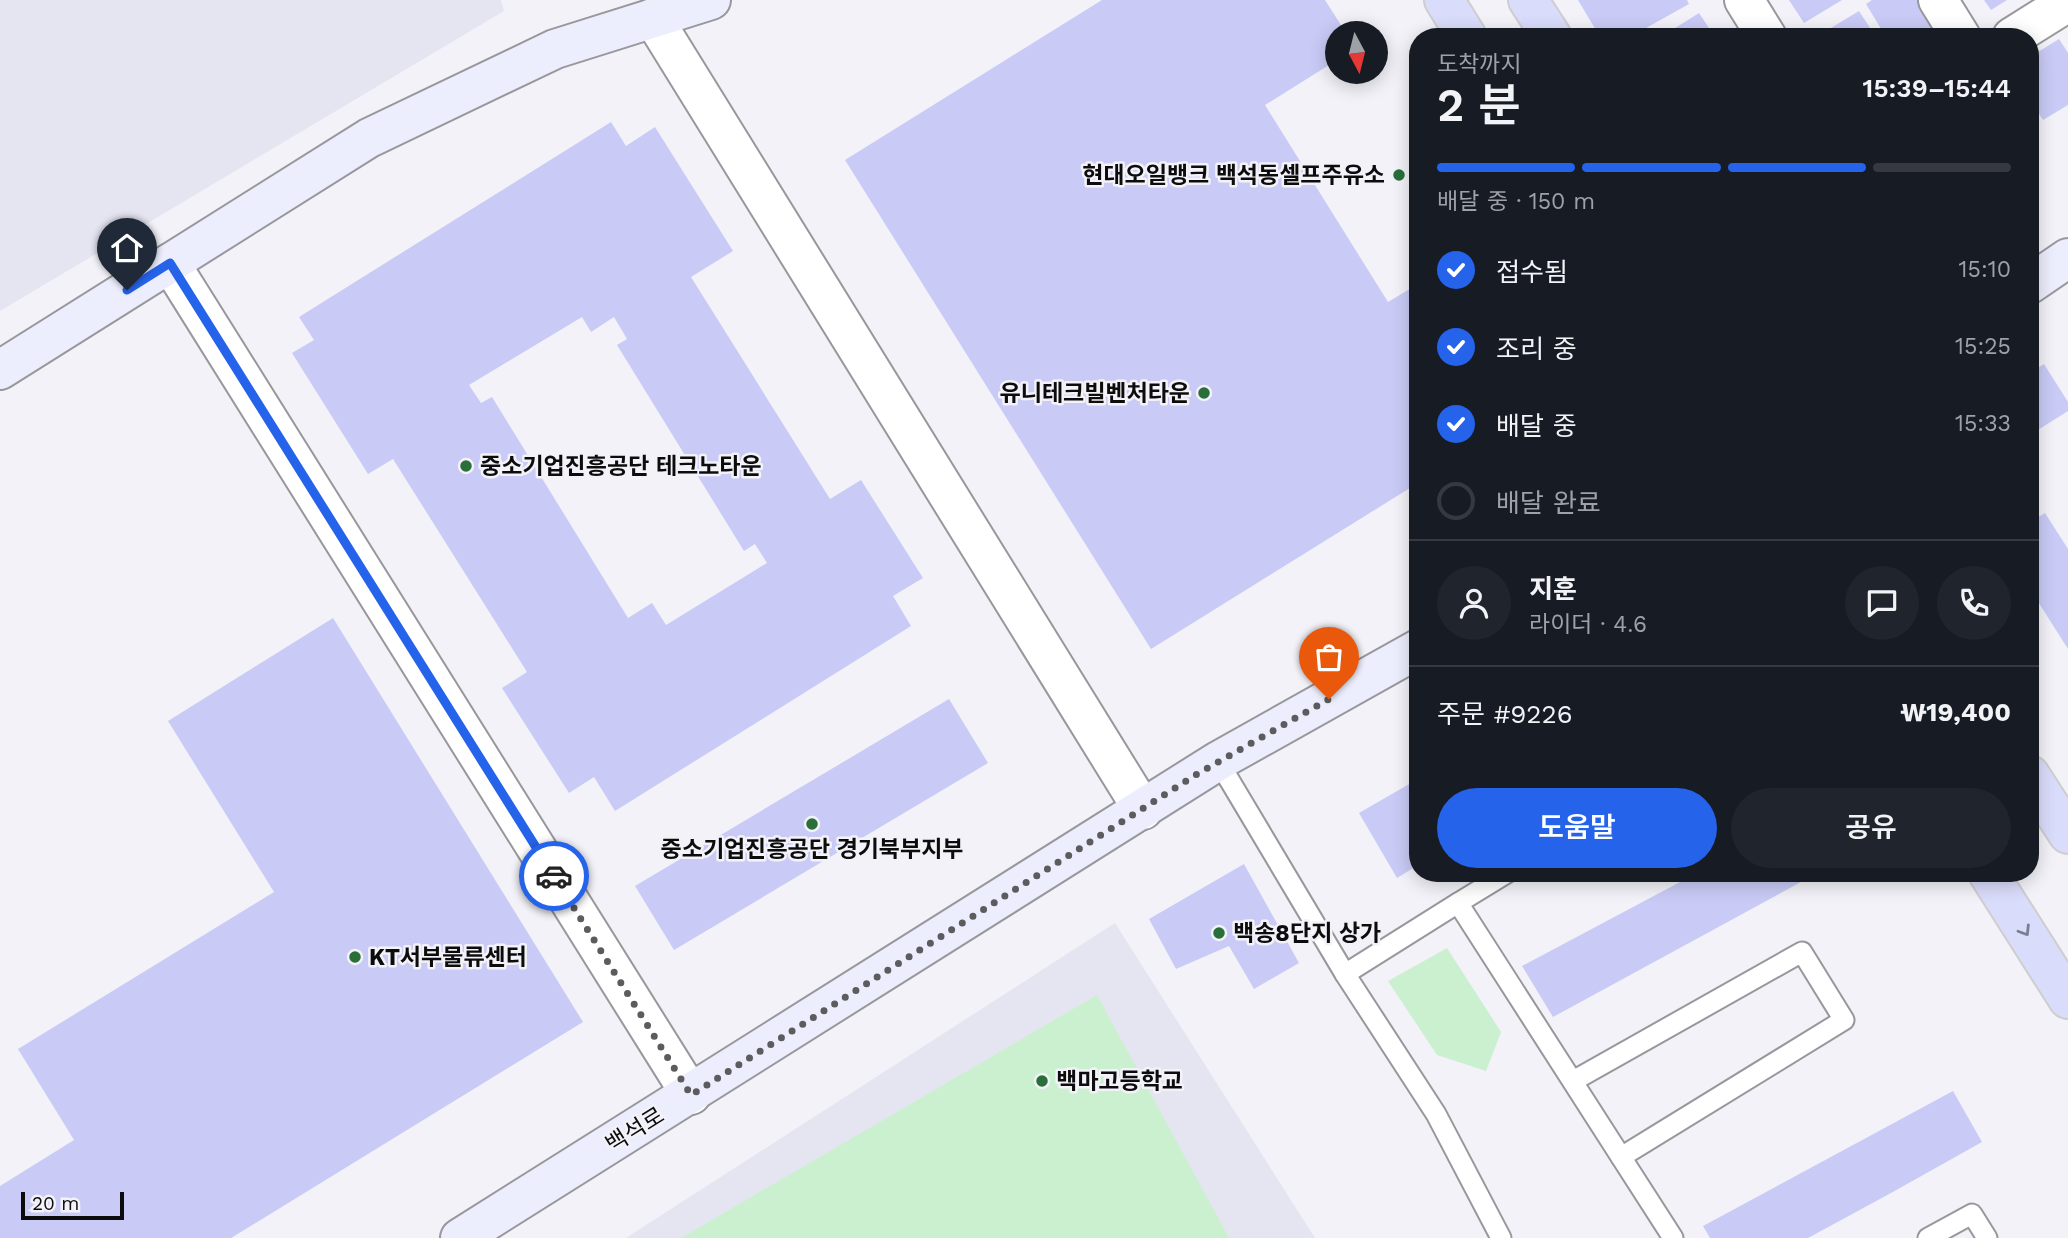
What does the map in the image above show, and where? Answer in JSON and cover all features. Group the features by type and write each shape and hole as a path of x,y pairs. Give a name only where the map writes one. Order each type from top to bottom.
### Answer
{"main road":[{"path":"0,370 369,138 555,49 647,9 711,0"},
{"path":"1444,0 1461,28"},
{"path":"1528,0 1546,28"},
{"path":"2039,278 2068,258"},
{"name":"백석로","path":"460,1238 1218,761 1409,654"},
{"path":"2039,789 2068,834"},
{"path":"1994,882 2068,999"}],"street":[{"path":"1744,0 1761,28"},
{"path":"1938,0 1955,28"},
{"path":"2026,28 2068,2"},
{"path":"647,9 1143,810"},
{"path":"170,263 691,1095"}],"lane":[{"path":"1218,761 1345,974 1436,1114 1501,1238"},
{"path":"1345,974 1492,882"},
{"path":"1458,903 1674,1238"},
{"path":"1573,1081 1802,952 1844,1020 1621,1157"},
{"path":"1928,1238 1972,1214 1987,1238"}],"shaded area":[{"path":"0,0 501,0 504,11 0,311"},
{"name":"백마고등학교","path":"1115,923 1315,1238 626,1238"}],"green space":[{"path":"1447,948 1501,1032 1486,1071 1437,1055 1388,981"},
{"name":"백마고등학교","path":"1097,995 1229,1238 681,1238"}],"building":[{"name":"유니테크빌벤처타운","path":"1102,0 1325,0 1338,21 1325,21 1325,68 1265,105 1388,302 1409,289 1409,489 1151,649 845,160"},
{"path":"1578,0 1687,0 1689,4 1646,28 1595,28"},
{"path":"1789,0 1842,0 1804,23"},
{"path":"1872,0 1920,0 1937,28 1881,28 1866,4"},
{"path":"1984,0 2007,0 1991,10"},
{"path":"1859,11 1870,28 1831,28"},
{"path":"1699,13 1709,28 1675,28"},
{"path":"2059,39 2068,53 2068,105 2043,120 2039,114 2039,51"},
{"name":"중소기업진흥공단 테크노타운","path":"611,122 626,146 655,127 733,251 691,277 830,499 861,480 923,578 893,596 911,626 615,811 594,777 569,793 502,688 527,672 393,459 368,474 292,353 314,340 299,317","holes":["582,317 591,332 614,317 627,339 617,345 744,551 755,544 767,563 666,625 652,603 628,618 492,397 481,403 469,385"]},
{"path":"2044,364 2068,402 2068,411 2039,429 2039,367"},
{"path":"2045,513 2068,549 2068,649 2039,603 2039,517"},
{"name":"KT서부물류센터","path":"333,618 583,1022 231,1238 0,1238 0,1186 74,1140 18,1049 274,892 168,721"},
{"name":"중소기업진흥공단 경기북부지부","path":"949,699 988,763 674,950 635,886"},
{"path":"1409,784 1409,871 1397,878 1359,813"},
{"name":"백송8단지 상가","path":"1244,864 1299,963 1254,989 1229,946 1176,969 1149,919"},
{"path":"1680,882 1801,882 1553,1017 1522,966"},
{"path":"1953,1091 1982,1142 1808,1238 1710,1238 1703,1226"}],"way so far":[{"path":"554,876 691,1095 1121,825 1176,787 1329,699"}],"place":[{"name":"현대오일뱅크 백석동셀프주유소","path":"1399,175"},
{"name":"유니테크빌벤처타운","path":"1204,393"},
{"name":"중소기업진흥공단 테크노타운","path":"466,466"},
{"name":"중소기업진흥공단 경기북부지부","path":"812,824"},
{"name":"백송8단지 상가","path":"1219,933"},
{"name":"KT서부물류센터","path":"355,957"},
{"name":"백마고등학교","path":"1042,1081"}],"route":[{"path":"127,290 170,263 554,876"}]}
